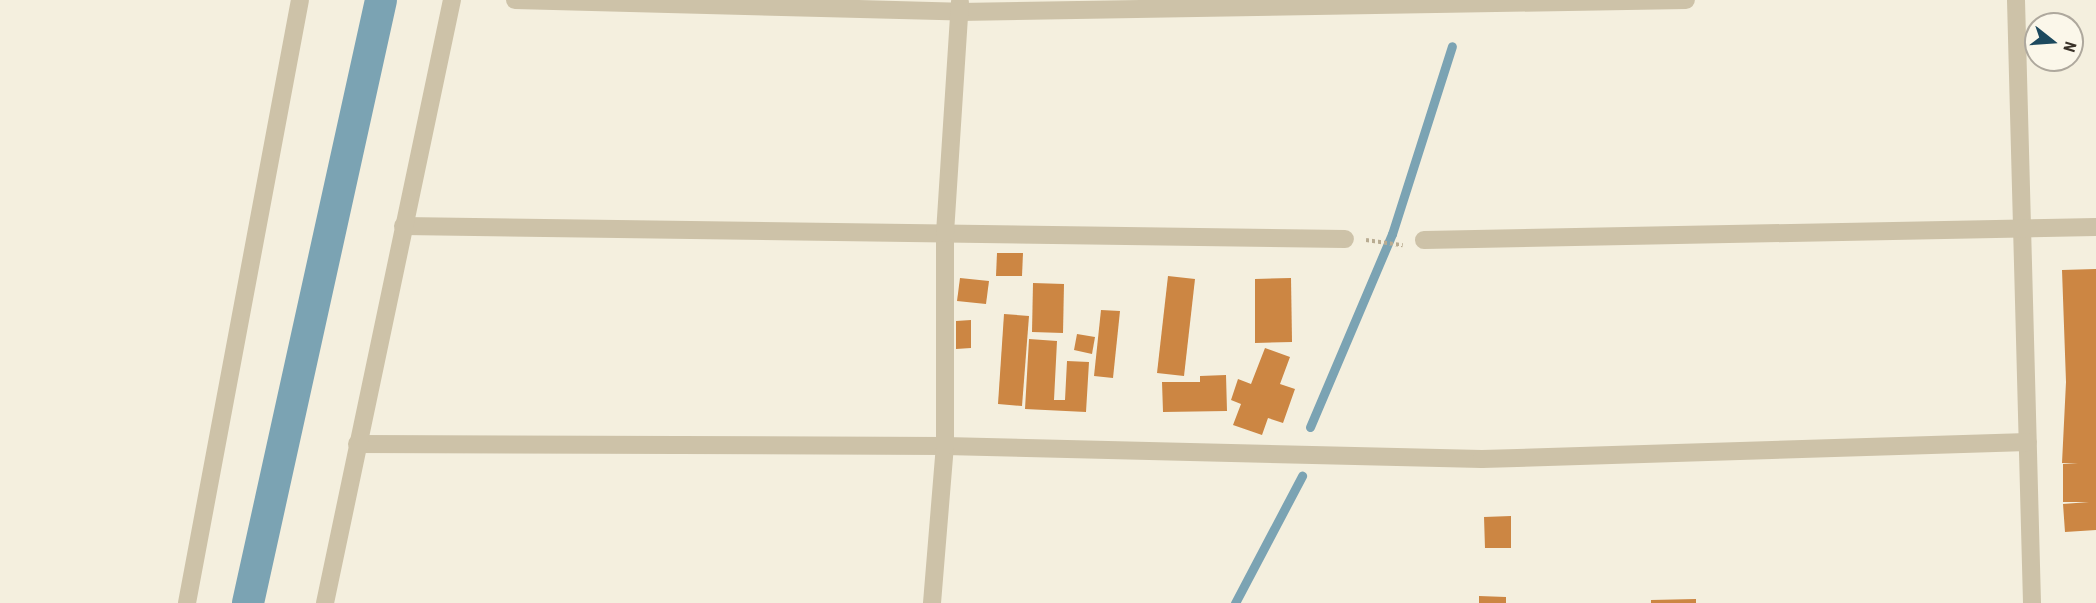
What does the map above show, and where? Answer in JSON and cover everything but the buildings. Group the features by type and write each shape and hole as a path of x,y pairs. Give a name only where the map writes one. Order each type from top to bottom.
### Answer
{"street":[{"path":"187,603 300,0"},
{"path":"325,603 452,0"},
{"path":"515,0 960,6 1686,0"},
{"path":"2016,0 2032,603"},
{"path":"932,603 945,446 945,233 960,6"},
{"path":"403,226 1345,239"},
{"path":"1424,240 2096,227"},
{"path":"357,444 945,446 1482,459 2028,442"}],"path":[{"path":"1377,240 1398,246"}],"waterway":[{"path":"248,603 381,0"},
{"path":"1310,427 1392,234 1452,46"},
{"path":"1235,603 1302,476"}]}
